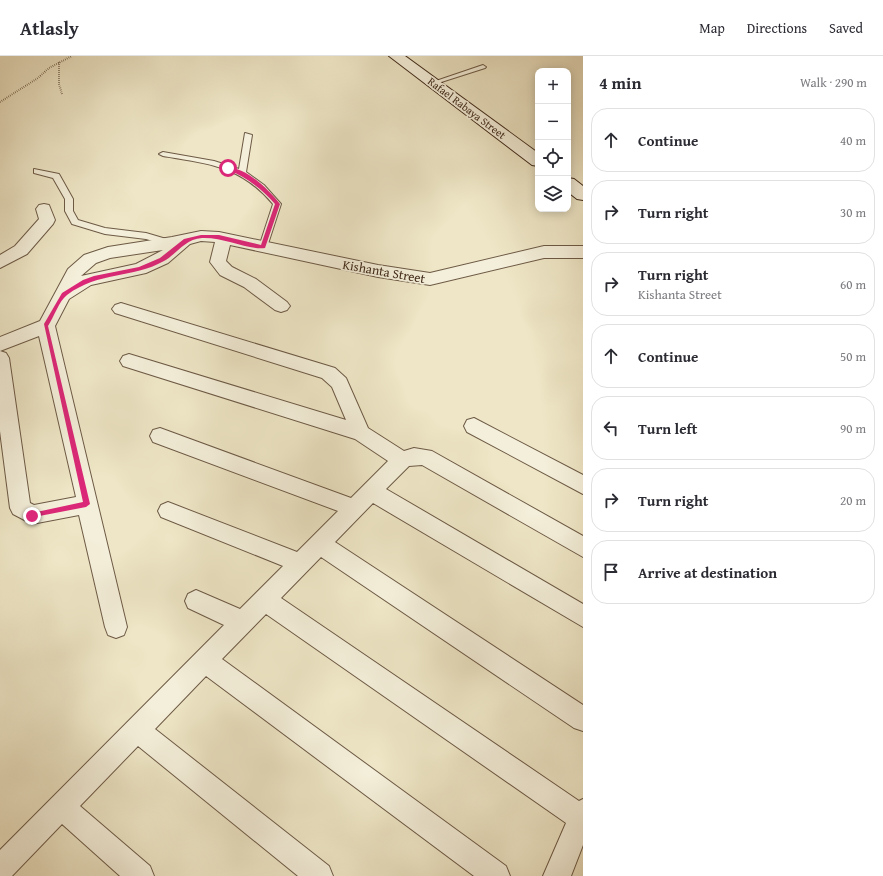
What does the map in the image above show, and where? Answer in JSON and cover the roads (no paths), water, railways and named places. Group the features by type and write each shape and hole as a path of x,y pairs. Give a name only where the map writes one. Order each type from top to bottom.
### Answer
{"main road":[{"name":"Rafael Rabaya Street","path":"396,56 535,159"},
{"path":"571,186 583,195"}],"street":[{"path":"0,262 21,250 47,220 44,209"},
{"name":"Kishanta Street","path":"46,326 74,273 90,258 128,250 178,244 201,236 224,238 378,271 430,279 544,252 583,252"},
{"path":"224,238 218,262 226,271 250,283 281,306"},
{"name":"Kishanta Street","path":"64,294 85,281 133,270 162,259 178,244"},
{"path":"128,250 133,270"},
{"path":"121,309 328,373 339,384 361,433"},
{"path":"0,344 46,326 86,504 116,627"},
{"path":"0,358 20,508 32,516 86,504"},
{"path":"129,361 361,433 402,460"},
{"path":"474,426 583,485"},
{"path":"160,436 354,508"},
{"path":"0,869 402,460 414,456 425,457 583,548"},
{"path":"371,491 583,616"},
{"path":"168,511 300,563"},
{"path":"320,544 583,719"},
{"path":"265,600 582,815 556,876"},
{"path":"196,601 243,622"},
{"path":"205,661 496,876"},
{"path":"137,730 319,876"},
{"path":"62,807 140,876"}],"lane":[{"path":"433,83 483,67"},
{"path":"242,173 248,135"},
{"path":"163,154 199,160 242,173 264,189 277,204 263,247"},
{"path":"37,171 56,176 69,198 69,211 75,222 104,231 146,236 178,244"}]}
